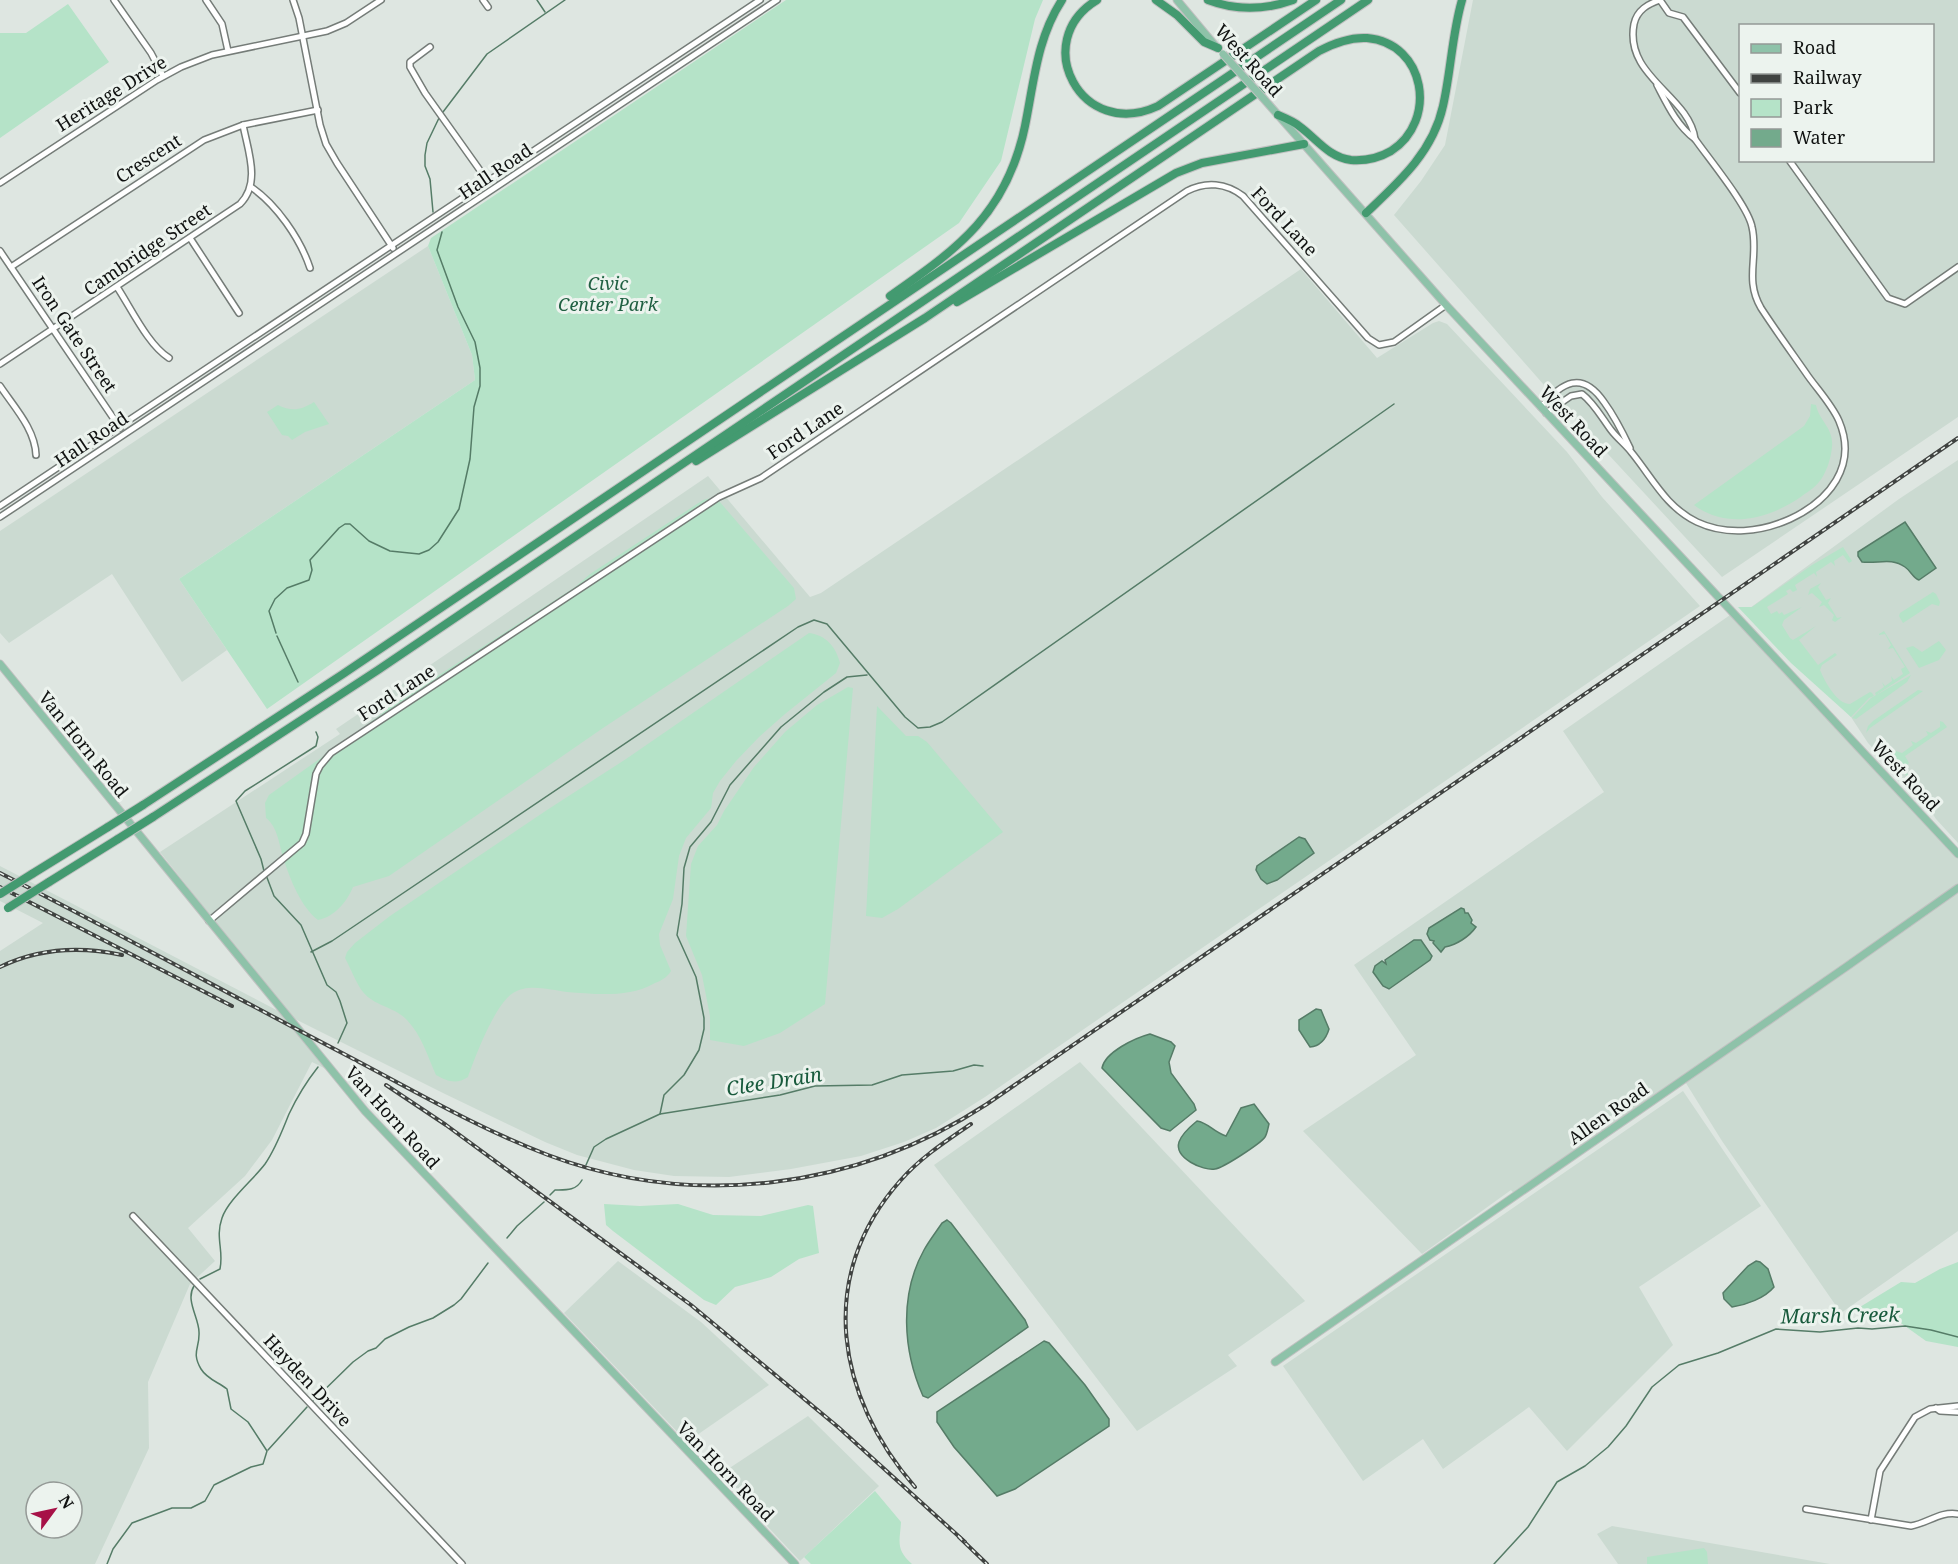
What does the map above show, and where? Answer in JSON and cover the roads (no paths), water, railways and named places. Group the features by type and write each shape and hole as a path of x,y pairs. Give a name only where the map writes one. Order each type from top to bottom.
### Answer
{"highway":[{"path":"872,315 883,301 946,256 969,236 997,199 1009,176 1023,137 1044,34 1062,0"},
{"path":"1097,0 1080,15 1070,30 1066,48 1068,70 1077,88 1101,109 1121,114 1136,114 1158,106 1316,0"},
{"path":"1156,0 1177,15 1204,42 1220,51"},
{"path":"1208,0 1247,9 1293,0"},
{"path":"0,894 143,805 353,668 1341,0"},
{"path":"4,911 369,676 1368,0"},
{"path":"1366,213 1413,166 1434,133 1443,106 1456,22 1462,0"},
{"path":"680,466 693,463 710,454 925,318 1152,163 1334,43 1370,38 1388,44 1410,62 1420,87 1417,121 1409,134 1385,155 1371,159 1350,160 1335,155 1318,144 1299,126 1278,115"},
{"path":"925,318 937,315 1176,173 1202,163 1304,144"}],"main road":[{"name":"West Road","path":"1177,0 1446,305 1958,854"},
{"name":"Van Horn Road","path":"0,664 365,1111 795,1564"},
{"name":"Allen Road","path":"1275,1362 1958,888"}],"street":[{"path":"114,0 151,53 163,76"},
{"path":"206,0 222,24 228,51"},
{"path":"293,0 303,36 322,133 331,154 397,254"},
{"name":"Heritage Drive","path":"0,183 163,76 196,61 228,51 337,28 381,0"},
{"path":"483,0 488,7"},
{"name":"Hall Road","path":"0,506 760,0"},
{"name":"Hall Road","path":"0,517 777,0"},
{"path":"1544,410 1571,396 1582,394 1612,432 1632,452 1671,505 1698,523 1733,531 1763,529 1795,517 1825,496 1834,485 1842,470 1845,440 1838,418 1761,309 1753,293 1751,281 1753,238 1750,219 1695,139 1683,129 1635,51 1633,30 1641,9 1660,0 1669,13 1683,17 1739,92"},
{"path":"702,39 707,47"},
{"path":"430,46 410,62 410,67 425,93 494,190"},
{"name":"Crescent","path":"10,267 192,147 217,134 243,125 318,110"},
{"path":"243,125 252,172 251,187 268,200 278,212 303,251 310,268"},
{"path":"1790,162 1888,298 1905,304 1958,267"},
{"name":"Ford Lane","path":"209,921 302,843 306,834 316,774 325,759 332,753 719,497 761,478 1187,191 1207,184 1235,190 1243,196 1368,338 1379,345 1394,342 1446,305"},
{"name":"Cambridge Street","path":"0,364 240,204 251,187"},
{"path":"190,238 239,313"},
{"name":"Iron Gate Street","path":"0,251 124,435"},
{"path":"117,287 153,342 162,354 169,358"},
{"path":"223,358 229,365"},
{"path":"1544,410 1560,388 1580,382 1587,384 1596,390 1618,422 1632,452"},
{"path":"0,386 30,431 36,455"},
{"path":"80,453 85,461"},
{"name":"Hayden Drive","path":"133,1216 462,1564"},
{"path":"1872,1520 1882,1467 1915,1417 1926,1410 1958,1406"},
{"path":"1936,1408 1940,1411 1958,1412"},
{"path":"1806,1509 1911,1526 1925,1523 1944,1514 1957,1514"}],"water":[{"path":"1905,522 1936,568 1919,580 1895,562 1862,562 1858,556 1858,552"},
{"path":"1299,837 1305,839 1314,853 1277,880 1267,884 1256,870 1257,866"},
{"path":"1461,908 1468,913 1472,920 1471,923 1476,927 1466,937 1445,947 1441,952 1427,934 1429,928"},
{"path":"1414,940 1421,940 1432,956 1430,960 1389,989 1383,986 1373,972 1375,966 1382,961 1386,964 1385,960"},
{"path":"1316,1009 1321,1010 1329,1029 1322,1041 1310,1047 1299,1030 1299,1020"},
{"path":"1150,1034 1171,1042 1175,1046 1169,1062 1171,1073 1196,1110 1170,1131 1161,1128 1102,1068 1104,1062 1115,1051 1129,1042"},
{"path":"1254,1104 1269,1124 1265,1137 1249,1150 1215,1169 1197,1166 1181,1153 1180,1139 1197,1121 1226,1136 1241,1108"},
{"path":"947,1220 1025,1320 1028,1327 928,1398 923,1396 911,1361 907,1304 910,1285 924,1250 942,1223"},
{"path":"1756,1261 1768,1269 1774,1287 1755,1300 1732,1307 1724,1299 1723,1293 1748,1266"},
{"path":"1044,1341 1049,1343 1085,1385 1109,1419 1109,1426 1015,1489 997,1496 954,1447 937,1422 937,1412"}],"waterway":[{"path":"537,0 545,12"},
{"path":"443,112 487,54 565,0"},
{"path":"433,212 425,155 427,143 439,118"},
{"path":"276,633 269,611 275,599 287,588 309,580 312,570 310,560 339,528 350,524 369,541 390,551 419,554 429,550 438,542 459,509 470,459 474,407 480,386 480,368 475,342 458,307 437,250 442,232"},
{"path":"311,952 332,941 798,627 814,620 827,624 905,717 918,728 930,727 942,722 1394,404"},
{"path":"277,636 298,682"},
{"path":"660,1114 664,1095 684,1075 699,1050 704,1029 696,977 677,935 684,868 690,847 711,822 730,785 781,727 824,692 847,677 867,675"},
{"path":"264,871 236,801 245,791 316,746 318,737 316,732"},
{"path":"266,875 274,896 301,925 327,985 336,992 340,1001 347,1023 338,1043"},
{"name":"Clee Drain","path":"586,1165 594,1147 660,1114 780,1095 815,1086 872,1085 902,1075 953,1071 974,1065 983,1066"},
{"path":"200,1279 220,1269 219,1232 225,1211 269,1158 295,1101 318,1067"},
{"name":"Clee Drain","path":"550,1195 555,1190 574,1188 582,1180"},
{"name":"Clee Drain","path":"507,1238 544,1202"},
{"name":"Clee Drain","path":"311,1403 353,1362 376,1348 385,1339 433,1318 454,1305 488,1263"},
{"path":"107,1564 113,1549 132,1523 172,1508 191,1508 205,1501 214,1485 251,1467 263,1464 267,1451 248,1422 231,1409 227,1389 206,1375 198,1363 196,1354 199,1332 191,1297 194,1286"},
{"name":"Marsh Creek","path":"1494,1564 1528,1527 1557,1482 1585,1466 1608,1447 1626,1426 1652,1387 1679,1365 1718,1353 1776,1329 1820,1332 1905,1326 1958,1337"},
{"name":"Clee Drain","path":"268,1450 307,1407"}],"railway":[{"path":"0,873 444,1108 548,1155 603,1172 660,1182 717,1185 774,1182 829,1172 884,1156 937,1133 987,1104 1958,438"},
{"path":"0,887 232,1006"},
{"path":"0,967 30,956 60,950 91,950 122,955"},
{"path":"386,1085 446,1125 691,1305 838,1427 965,1542"},
{"path":"915,1487 888,1452 868,1415 854,1376 846,1336 847,1296 856,1257 873,1218 900,1181 916,1165 971,1124"},
{"path":"959,1537 987,1564"}],"park label":[{"name":"Civic Center Park","path":"608,293"}]}
